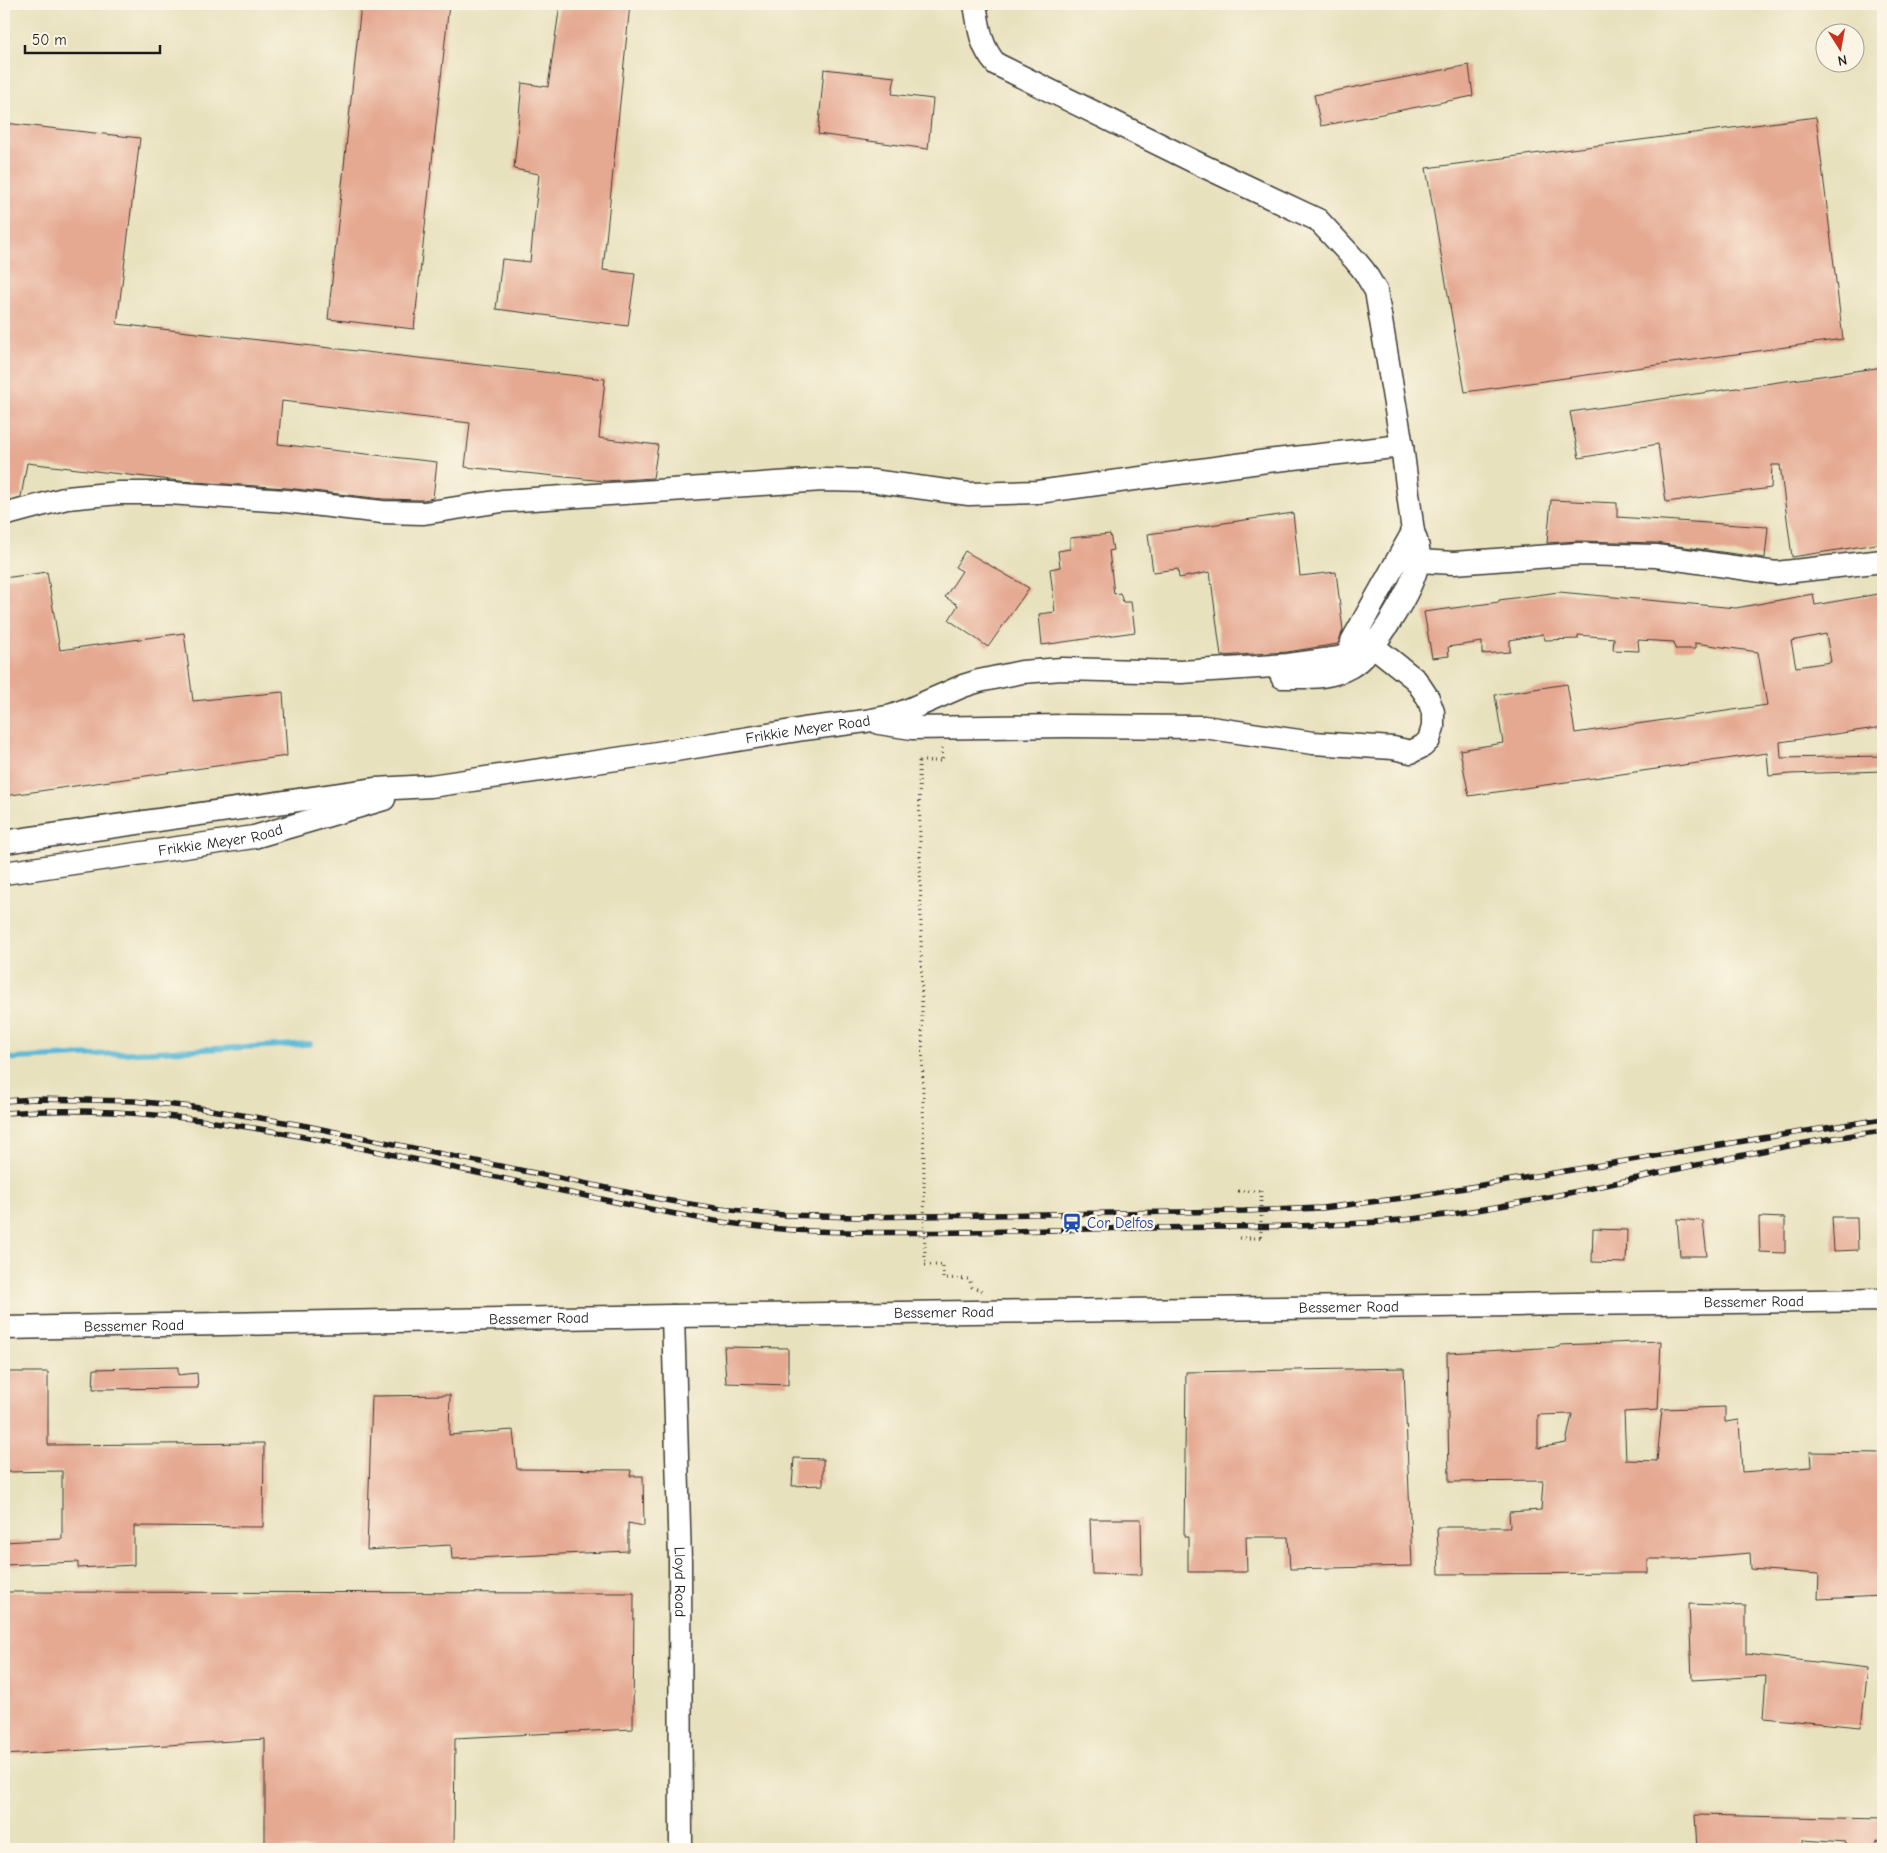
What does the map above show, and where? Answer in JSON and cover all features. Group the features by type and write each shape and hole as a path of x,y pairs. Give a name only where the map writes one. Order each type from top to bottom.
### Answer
{"street":[{"path":"4,515 67,498 119,493 179,493 286,501 382,512 424,513 502,501 823,480 872,481 969,494 1038,492 1267,461 1402,446 1376,291 1364,271 1318,220 1188,159 996,64 984,48 975,4"},
{"name":"Frikkie Meyer Road","path":"4,842 376,789 431,786 866,721 892,716 963,686 1022,672 1062,669 1181,672 1288,665 1339,658 1345,656 1365,639 1410,558 1413,532 1402,446"},
{"path":"1410,558 1454,562 1578,554 1646,556 1776,573 1883,561"},
{"path":"866,721 912,728 1204,727 1313,743 1393,748 1411,752 1424,746 1433,727 1434,720 1431,704 1416,680 1365,639"},
{"name":"Frikkie Meyer Road","path":"4,873 254,837 431,786"},
{"name":"Bessemer Road","path":"4,1328 673,1316 1883,1300"},
{"name":"Lloyd Road","path":"673,1316 680,1561 682,1849"}],"path":[{"path":"942,761 919,761 925,1265 943,1265 943,1278 969,1279"},
{"path":"1238,1191 1261,1191 1261,1238 1240,1238"}],"building":[{"path":"361,4 449,4 414,329 328,319"},
{"path":"560,4 630,4 603,270 635,274 628,326 496,309 502,259 530,262 539,174 514,169 522,83 548,87"},
{"path":"1469,65 1473,96 1321,126 1314,95"},
{"path":"824,69 895,77 892,94 933,99 928,149 818,134"},
{"path":"1816,117 1843,339 1465,392 1426,168"},
{"path":"4,123 140,138 117,324 605,379 599,438 658,445 653,478 605,481 465,467 470,423 282,401 278,444 437,462 433,498 423,500 383,499 287,488 180,481 27,463 21,497 4,501"},
{"path":"1883,367 1883,543 1792,557 1780,465 1772,465 1771,488 1666,502 1658,444 1579,458 1570,412"},
{"path":"1551,500 1617,503 1617,517 1768,527 1765,558 1656,543 1578,541 1547,543"},
{"path":"1293,513 1300,576 1336,572 1343,630 1338,644 1287,652 1221,656 1210,572 1179,578 1178,569 1153,572 1148,534"},
{"path":"1110,534 1113,550 1109,551 1114,594 1120,593 1123,602 1131,602 1135,632 1042,645 1039,614 1055,612 1050,569 1060,567 1058,551 1070,549 1070,538"},
{"path":"965,551 1029,588 988,647 949,620 958,605 945,597 962,571 955,567"},
{"path":"47,572 60,650 184,633 193,701 283,692 287,756 4,796 4,578"},
{"path":"1559,592 1736,608 1813,594 1815,605 1883,593 1883,727 1780,742 1781,758 1883,756 1883,771 1769,776 1767,753 1469,796 1460,750 1503,743 1495,695 1567,684 1575,733 1767,705 1758,652 1695,643 1695,649 1675,649 1674,642 1638,640 1639,651 1613,650 1614,638 1578,635 1578,639 1545,640 1543,634 1510,640 1510,652 1482,654 1482,642 1448,647 1449,656 1432,658 1424,612 1499,602 1499,600","holes":["1826,634 1831,662 1796,667 1791,641"]},
{"path":"1759,1217 1785,1218 1785,1253 1760,1252"},
{"path":"1832,1217 1857,1217 1858,1250 1834,1251"},
{"path":"1677,1219 1703,1221 1707,1256 1680,1256"},
{"path":"1593,1229 1627,1230 1626,1263 1592,1262"},
{"path":"1661,1341 1658,1410 1624,1412 1626,1460 1657,1461 1662,1409 1725,1407 1725,1422 1739,1420 1742,1472 1811,1467 1810,1452 1883,1453 1883,1596 1818,1599 1819,1574 1751,1569 1750,1553 1677,1559 1648,1559 1648,1573 1439,1574 1437,1527 1510,1527 1509,1512 1541,1510 1543,1481 1449,1482 1447,1353 1560,1347 1560,1345","holes":["1572,1414 1566,1443 1538,1448 1538,1415"]},
{"path":"724,1347 788,1348 788,1385 726,1383"},
{"path":"178,1367 178,1375 197,1373 198,1388 93,1389 94,1369"},
{"path":"1404,1368 1412,1566 1290,1569 1288,1537 1246,1537 1247,1572 1188,1572 1188,1537 1184,1537 1186,1372"},
{"path":"4,1372 48,1372 48,1445 264,1443 263,1527 134,1526 134,1565 78,1568 78,1562 4,1565 4,1542 62,1539 62,1471 5,1472"},
{"path":"450,1395 449,1435 513,1430 517,1469 631,1470 630,1476 643,1476 644,1526 628,1523 628,1551 452,1559 451,1545 367,1550 372,1396"},
{"path":"794,1458 823,1459 823,1485 792,1486"},
{"path":"1090,1519 1141,1519 1142,1575 1092,1574"},
{"path":"4,1592 634,1593 633,1729 455,1738 454,1846 265,1849 265,1739 4,1755"},
{"path":"1689,1604 1746,1606 1746,1654 1868,1668 1861,1727 1763,1718 1766,1676 1692,1680"},
{"path":"1695,1815 1883,1819 1883,1840 1877,1839 1876,1849 1846,1849 1845,1843 1803,1840 1804,1849 1697,1849"}],"waterway":[{"path":"4,1059 310,1044"}],"railway":[{"path":"4,1101 35,1099 134,1101 193,1107 302,1125 665,1200 721,1209 784,1215 856,1217 1245,1211 1322,1208 1411,1197 1883,1119"},
{"path":"4,1113 90,1111 133,1113 218,1122 410,1158 653,1210 747,1225 837,1232 966,1232 1296,1226 1413,1219 1560,1195 1775,1149 1883,1131"}],"place":[{"name":"Cor Delfos","path":"1072,1223"}]}
